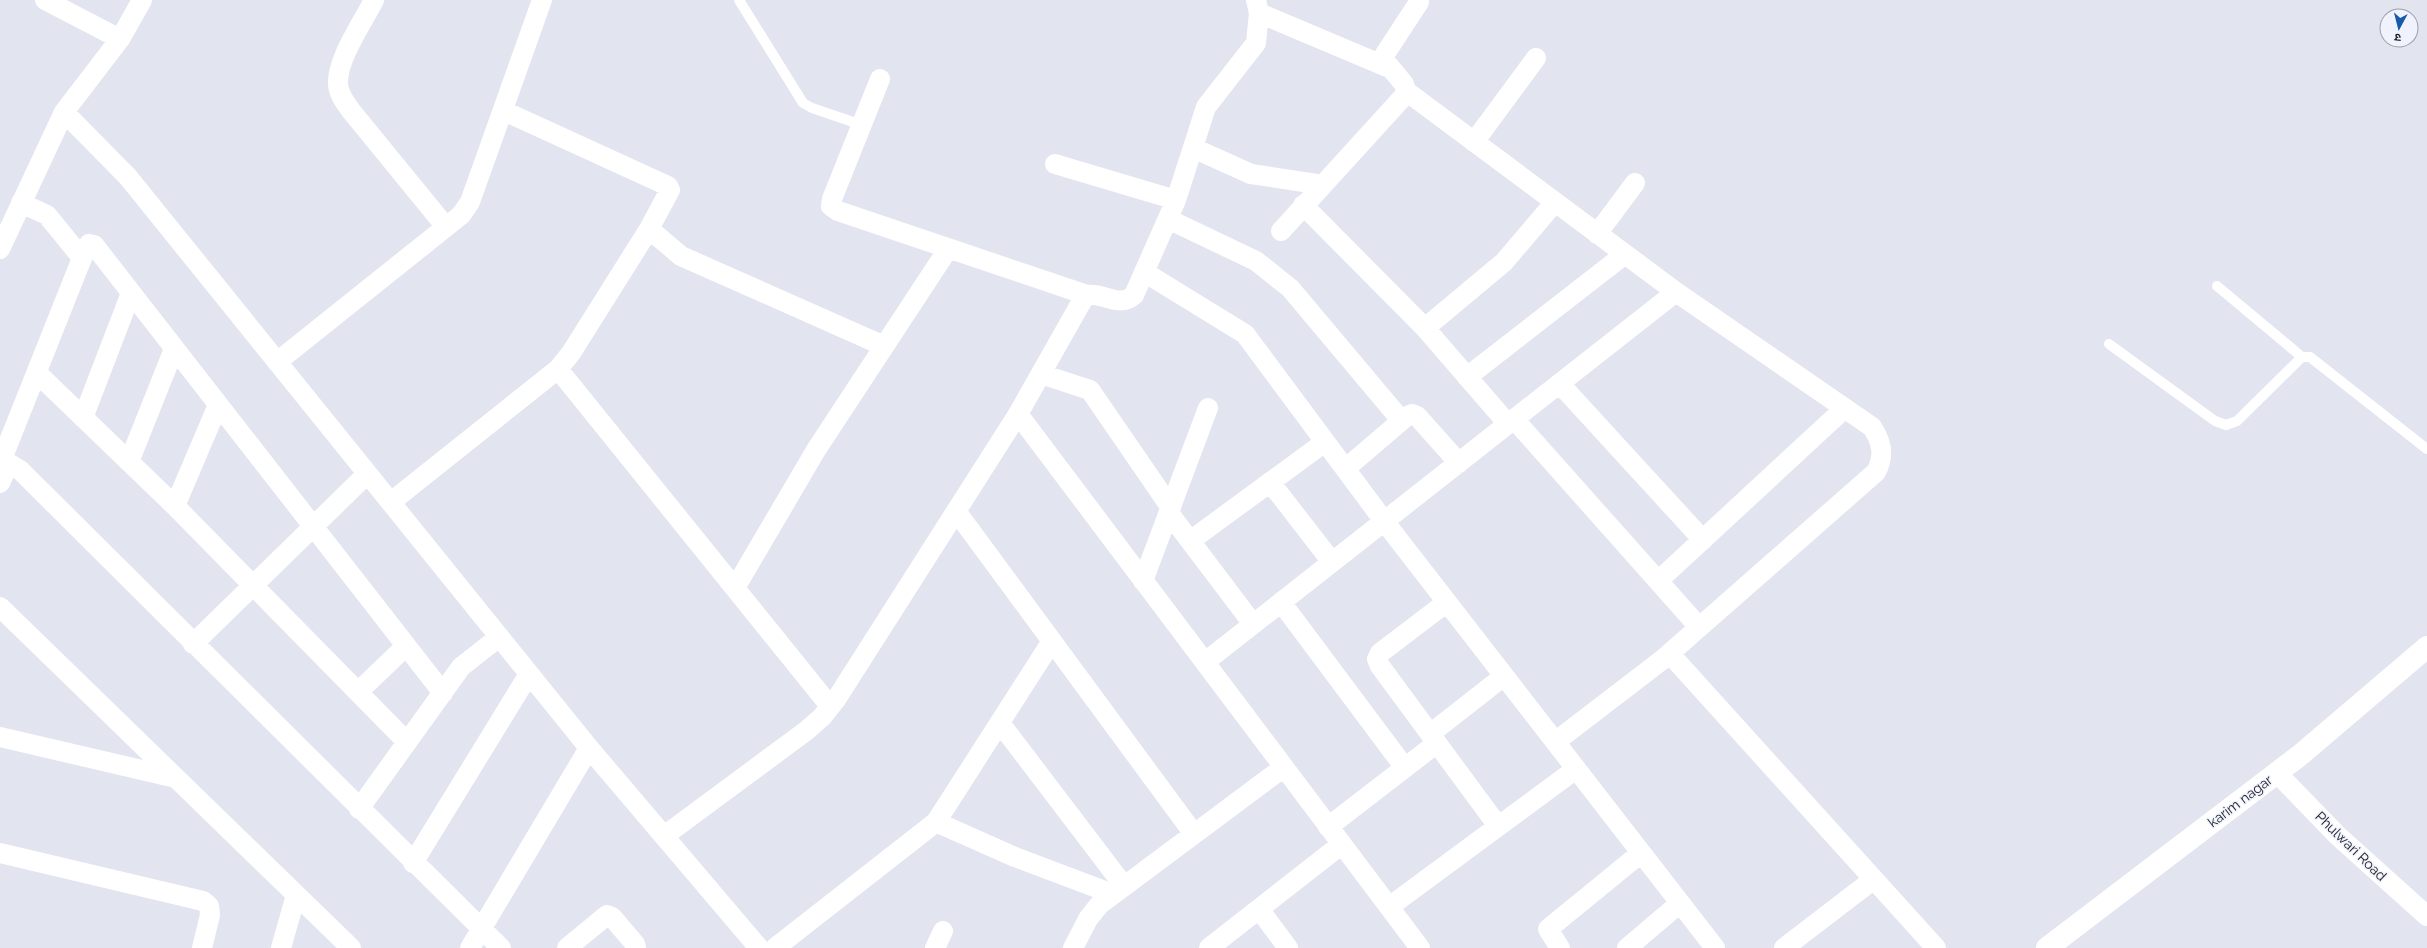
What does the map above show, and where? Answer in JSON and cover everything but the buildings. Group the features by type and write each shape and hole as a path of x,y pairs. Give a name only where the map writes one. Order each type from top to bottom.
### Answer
{"street":[{"path":"45,0 120,39"},
{"path":"0,249 5,226 21,203 64,112 120,39 142,0"},
{"path":"374,0 345,56 340,70 338,85 343,100 352,112 446,227"},
{"path":"277,362 461,215 470,202 504,111 542,0"},
{"path":"1387,67 1384,60 1385,54 1419,2"},
{"path":"880,79 832,200 831,206 838,211 1087,295 1094,294 1120,302 1128,301 1134,295 1176,200 1206,107 1256,43 1257,6 1387,67 1404,84 1406,91 1676,292 1872,427 1878,436 1882,454 1881,463 1876,472 1670,654 1555,742"},
{"path":"1474,142 1536,58"},
{"path":"1281,230 1406,91"},
{"path":"391,502 558,368 571,353 649,229 670,190 668,186 504,111"},
{"path":"64,112 128,177 529,674 759,948"},
{"path":"1194,148 1251,174 1322,185"},
{"path":"1055,164 1176,200"},
{"path":"1598,234 1635,183"},
{"path":"1425,328 1504,262 1555,202"},
{"path":"21,203 47,215 82,258"},
{"path":"1303,205 1425,328 1467,377 1511,422 1699,627"},
{"path":"1168,219 1256,261 1290,288 1401,420"},
{"path":"649,229 681,256 884,346"},
{"path":"0,483 4,460 36,373 86,248 89,244 94,245 442,693"},
{"path":"735,588 816,450 948,249"},
{"path":"1467,377 1625,254"},
{"path":"1144,272 1246,334 1384,521 1715,948"},
{"path":"1205,662 1676,292"},
{"path":"83,418 131,293"},
{"path":"664,836 806,731 830,706 1018,414 1087,295"},
{"path":"129,462 174,349"},
{"path":"558,368 830,706"},
{"path":"36,373 175,506 407,742"},
{"path":"1041,374 1090,390 1190,540 1253,624"},
{"path":"1560,384 1703,540"},
{"path":"175,506 218,405"},
{"path":"1143,581 1208,408"},
{"path":"1658,581 1845,408"},
{"path":"1018,414 1420,948"},
{"path":"1345,469 1401,420 1412,414 1417,416 1459,463"},
{"path":"1190,540 1325,442"},
{"path":"4,460 20,470 413,863 501,948"},
{"path":"193,644 367,474"},
{"path":"1270,482 1332,562"},
{"path":"956,511 1194,834"},
{"path":"1281,602 1405,768"},
{"path":"1447,602 1380,653 1377,659 1380,666 1498,826"},
{"path":"0,607 351,948"},
{"path":"359,809 461,667 499,637"},
{"path":"775,948 936,822 1052,641"},
{"path":"358,692 406,646"},
{"name":"karim nagar","path":"2047,948 2278,773 2427,647"},
{"path":"1670,654 1936,948"},
{"path":"413,863 529,674"},
{"path":"1328,827 1405,768 1433,739 1504,676"},
{"path":"1000,723 1118,890"},
{"path":"0,737 176,778"},
{"path":"470,948 590,748"},
{"path":"1073,948 1088,919 1099,905 1284,768"},
{"path":"1390,907 1576,769"},
{"name":"Phulwari Road","path":"2278,773 2338,836 2427,916"},
{"path":"936,822 1015,857 1118,890"},
{"path":"1209,948 1342,844"},
{"path":"0,853 203,901 210,906 210,915 202,948"},
{"path":"1560,948 1548,929 1641,853"},
{"path":"1784,948 1874,879"},
{"path":"281,948 296,895"},
{"path":"1627,948 1680,904"},
{"path":"1259,909 1288,948"},
{"path":"567,948 607,915 626,933 636,948"}],"lane":[{"path":"739,0 803,103 812,108 862,125"},
{"path":"2217,286 2302,357 2310,357 2427,449"},
{"path":"2109,344 2215,421 2226,425 2237,421 2302,357"}]}
